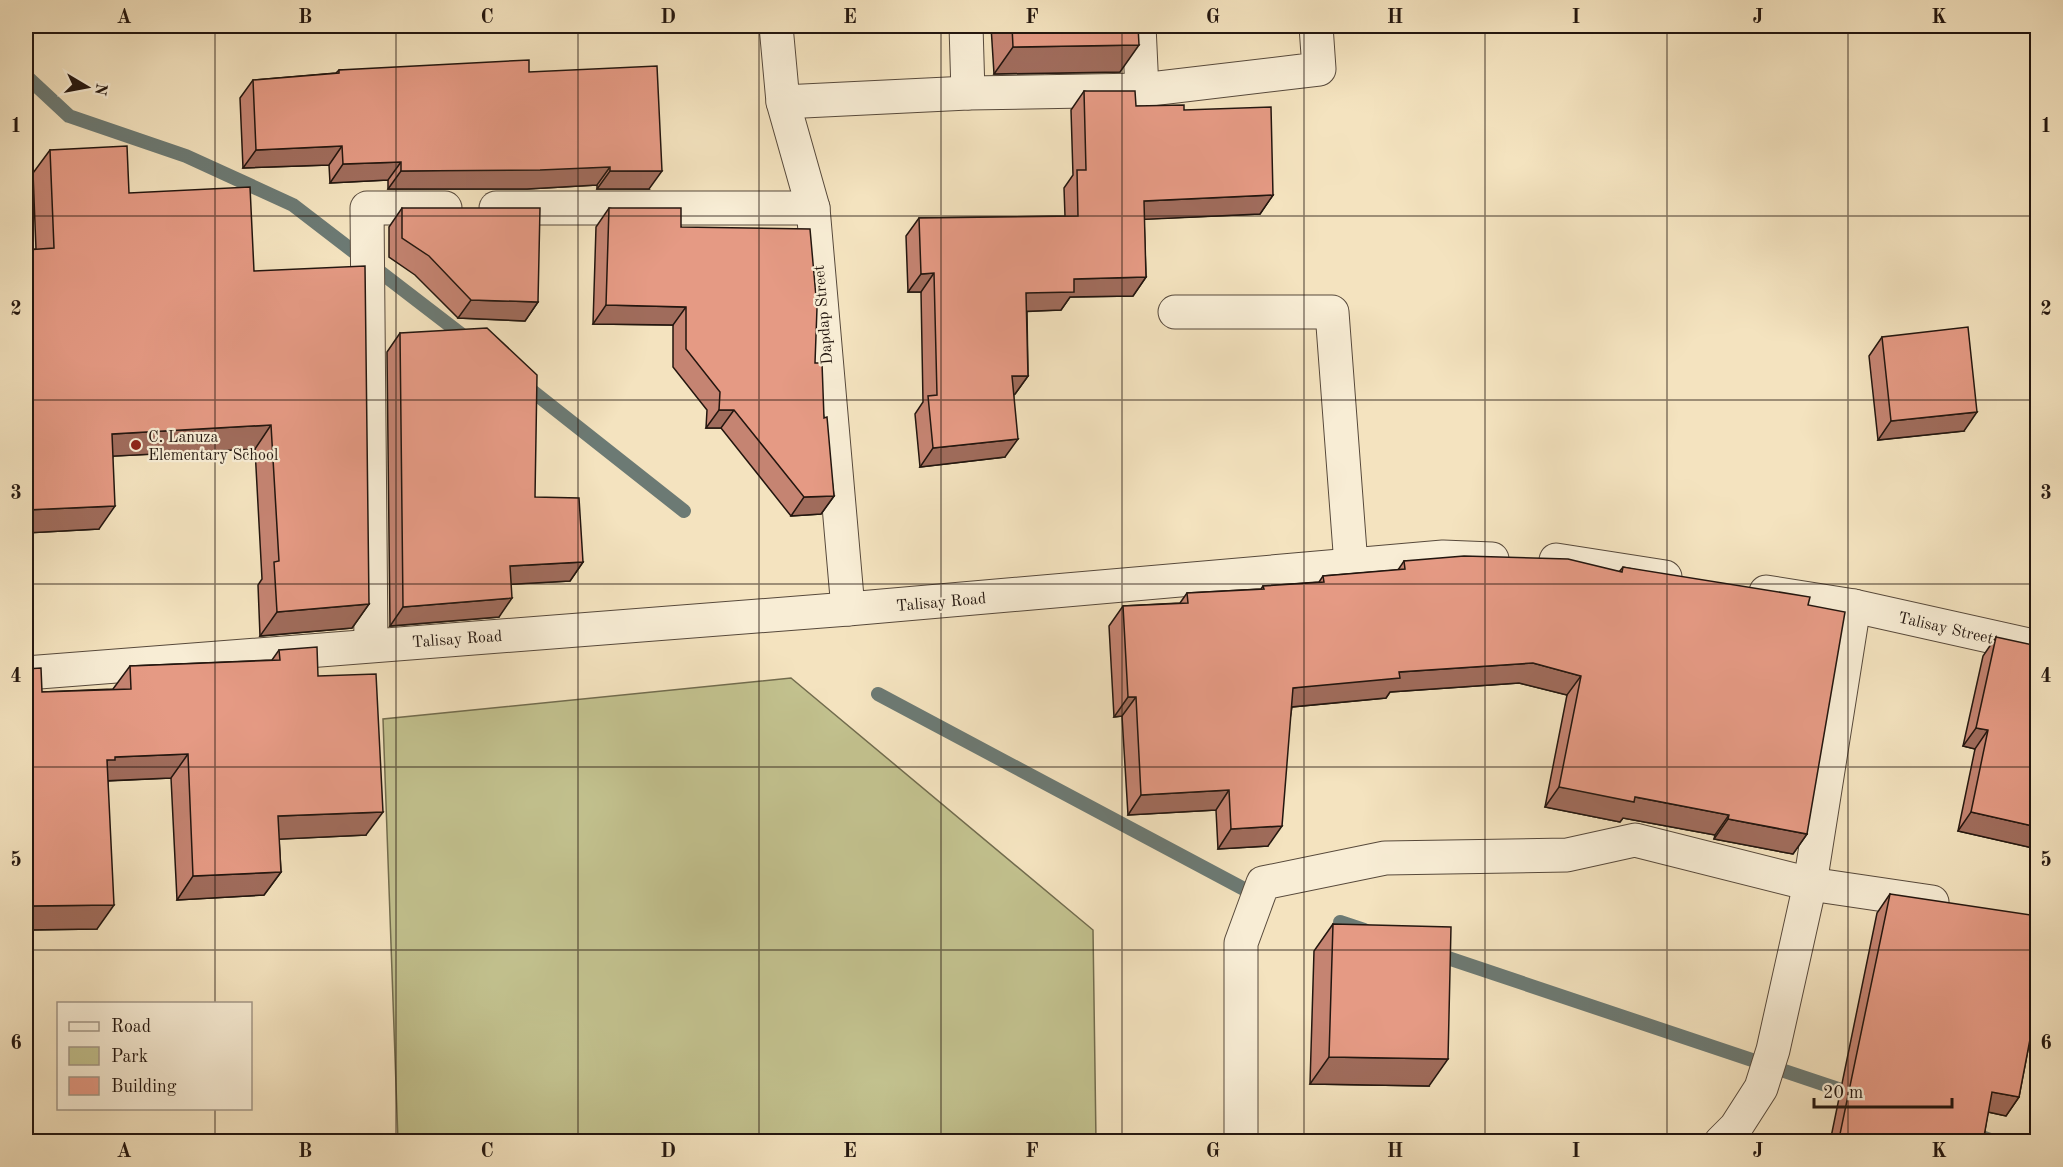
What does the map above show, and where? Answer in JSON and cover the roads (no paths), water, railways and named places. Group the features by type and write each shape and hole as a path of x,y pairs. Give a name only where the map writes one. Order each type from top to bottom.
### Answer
{"street":[{"name":"Dapdap Street","path":"776,26 783,102 813,207 848,609"},
{"path":"966,26 968,93"},
{"path":"1139,26 1142,90"},
{"path":"783,102 968,93 1142,90 1319,69 1316,26"},
{"path":"371,645 367,208 813,207"},
{"path":"1175,312 1332,312 1351,565"},
{"name":"Talisay Road","path":"26,673 848,609 1443,557 1560,560 1689,580"},
{"path":"1722,1142 1736,1127 1761,1088 1773,1050 1810,884 1854,606 1736,588"},
{"name":"Talisay Street","path":"1854,606 2037,648"},
{"path":"1241,1142 1241,943 1263,883 1385,858 1567,855 1635,840 1810,884 1958,906"}],"waterway":[{"path":"26,76 69,116 186,156 293,205 470,341"},
{"path":"522,383 684,511"},
{"path":"878,694 1244,889"},
{"path":"1340,922 1364,930"},
{"path":"1433,953 1856,1095"},
{"path":"1968,1132 1996,1142"}],"place":[{"name":"C. Lanuza Elementary School","path":"136,445"}]}
